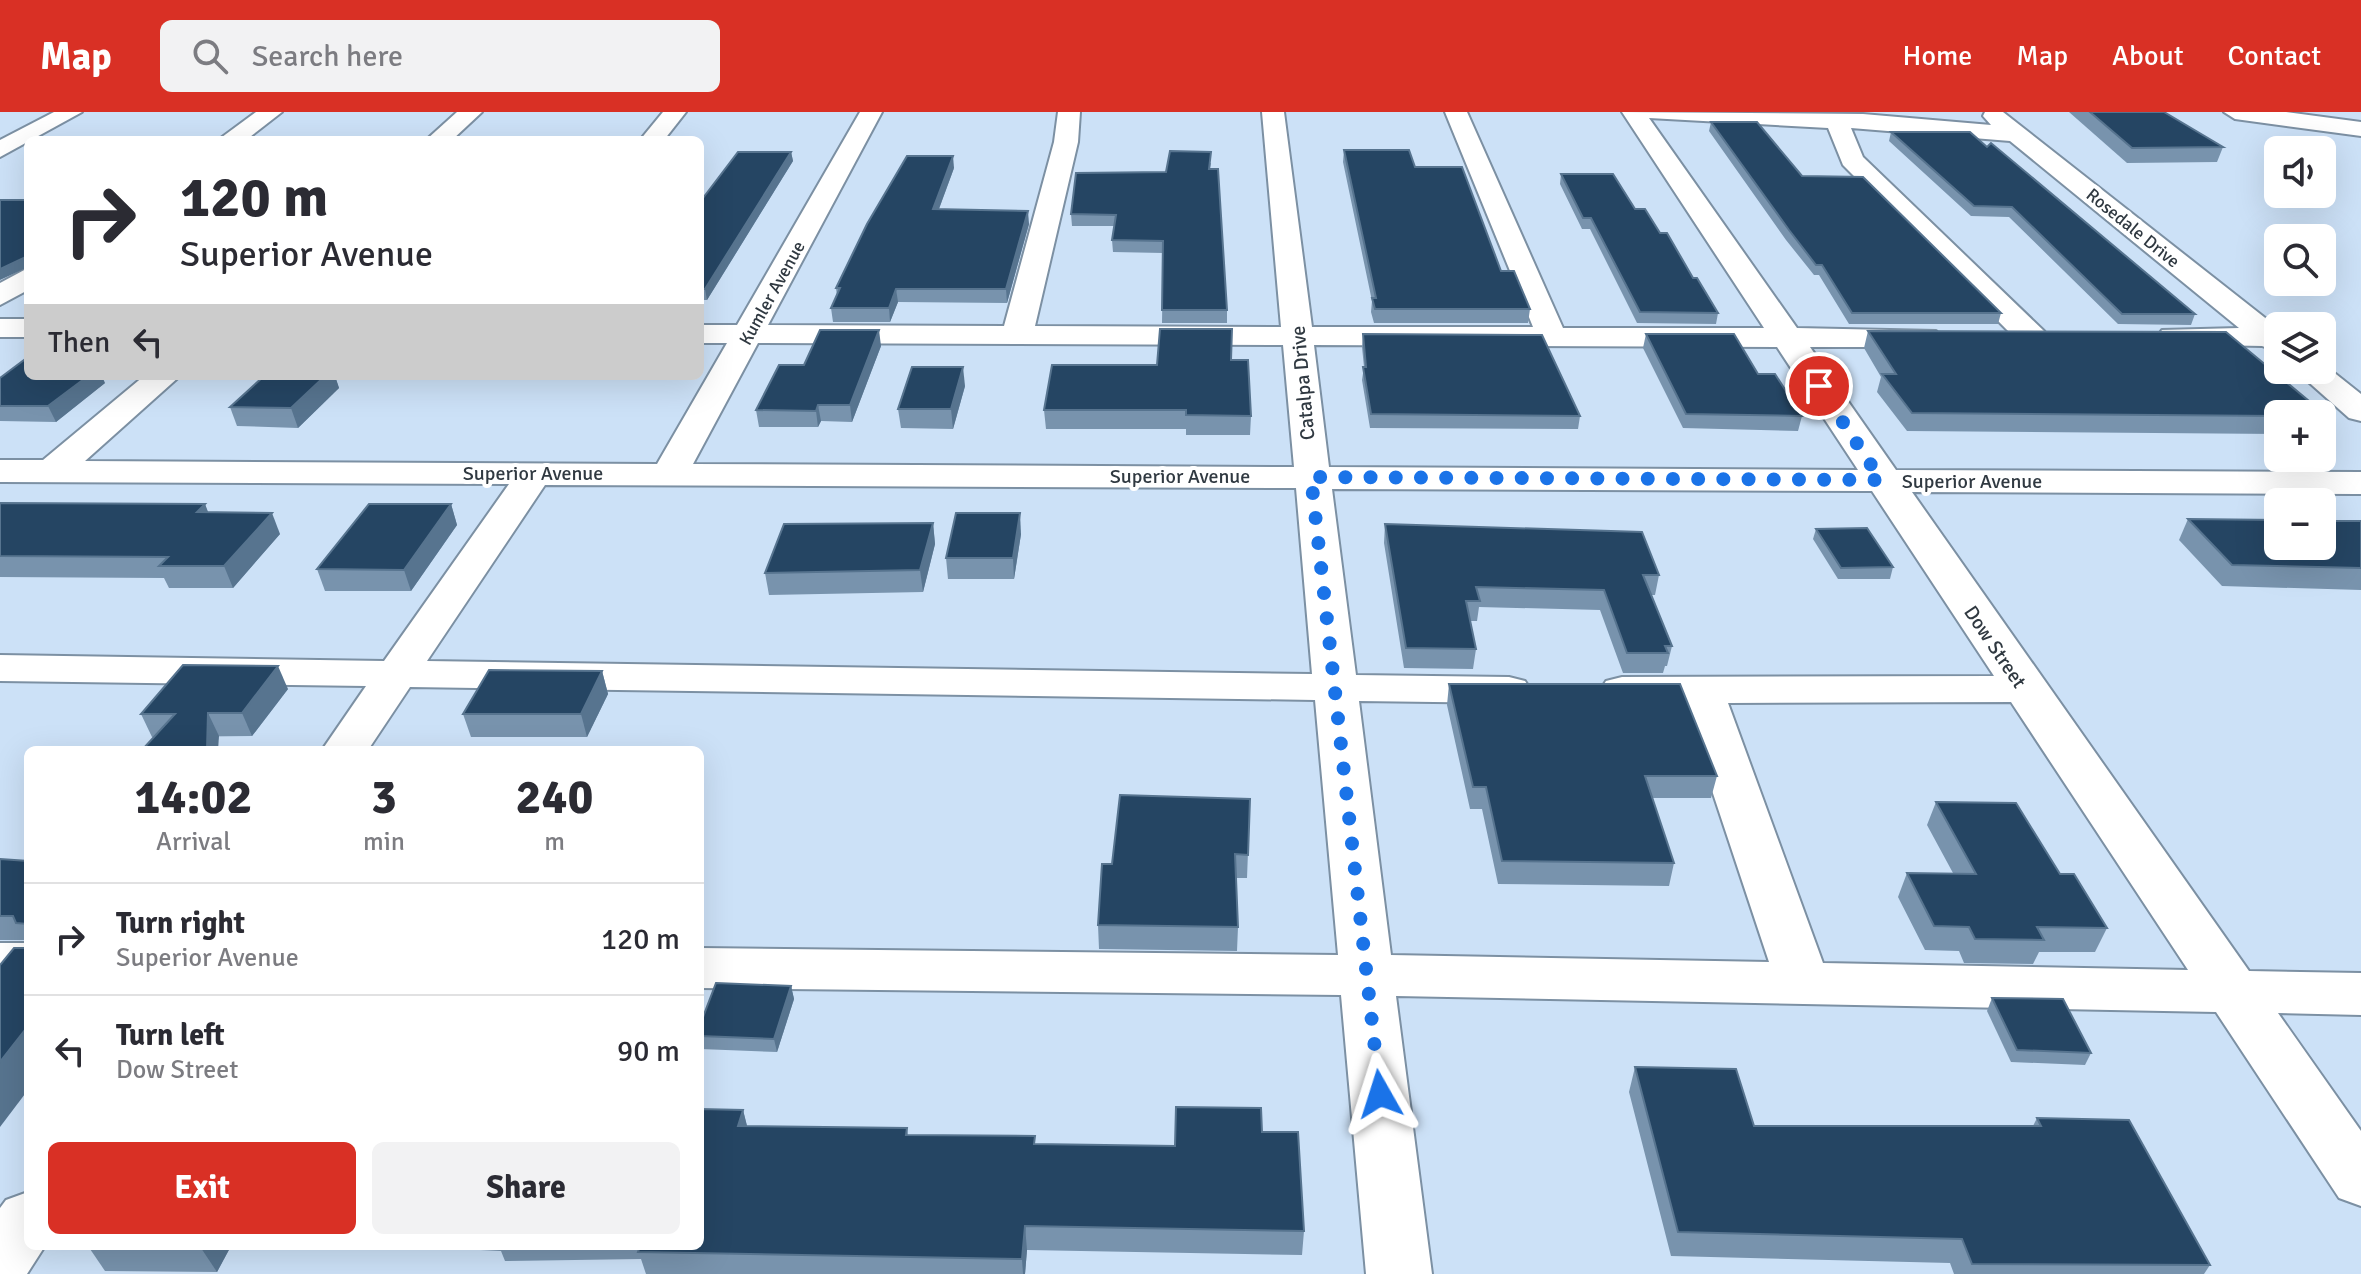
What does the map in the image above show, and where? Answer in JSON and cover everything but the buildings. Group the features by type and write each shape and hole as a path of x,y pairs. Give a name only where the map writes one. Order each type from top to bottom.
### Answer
{"street":[{"path":"26,136 71,112"},
{"path":"236,136 271,112"},
{"path":"443,136 471,112"},
{"path":"655,136 675,112"},
{"name":"Kumler Avenue","path":"670,473 871,112"},
{"path":"1017,335 1066,142 1069,112"},
{"name":"Catalpa Drive","path":"1273,112 1399,1274"},
{"path":"1456,112 1552,337"},
{"name":"Dow Street","path":"1633,112 2231,994 2361,1180"},
{"path":"1651,112 1863,121 2016,134"},
{"name":"Rosedale Drive","path":"1989,112 2264,332"},
{"path":"2235,112 2361,129"},
{"path":"1837,122 1852,160 2033,338"},
{"path":"0,150 24,137"},
{"path":"0,296 24,280"},
{"path":"0,328 24,328"},
{"path":"704,334 2065,338"},
{"path":"2144,337 2264,340"},
{"path":"52,471 159,380"},
{"path":"2328,384 2361,411"},
{"name":"Superior Avenue","path":"0,471 2361,483"},
{"path":"348,746 534,474"},
{"path":"0,668 1542,690"},
{"path":"1590,690 2024,689"},
{"path":"1701,690 1803,984"},
{"path":"0,963 24,963"},
{"path":"704,968 1368,975 2231,994 2361,994"},
{"path":"0,1260 24,1225"}],"route":[{"path":"1380,1094 1311,477 1881,480 1819,386"}]}
